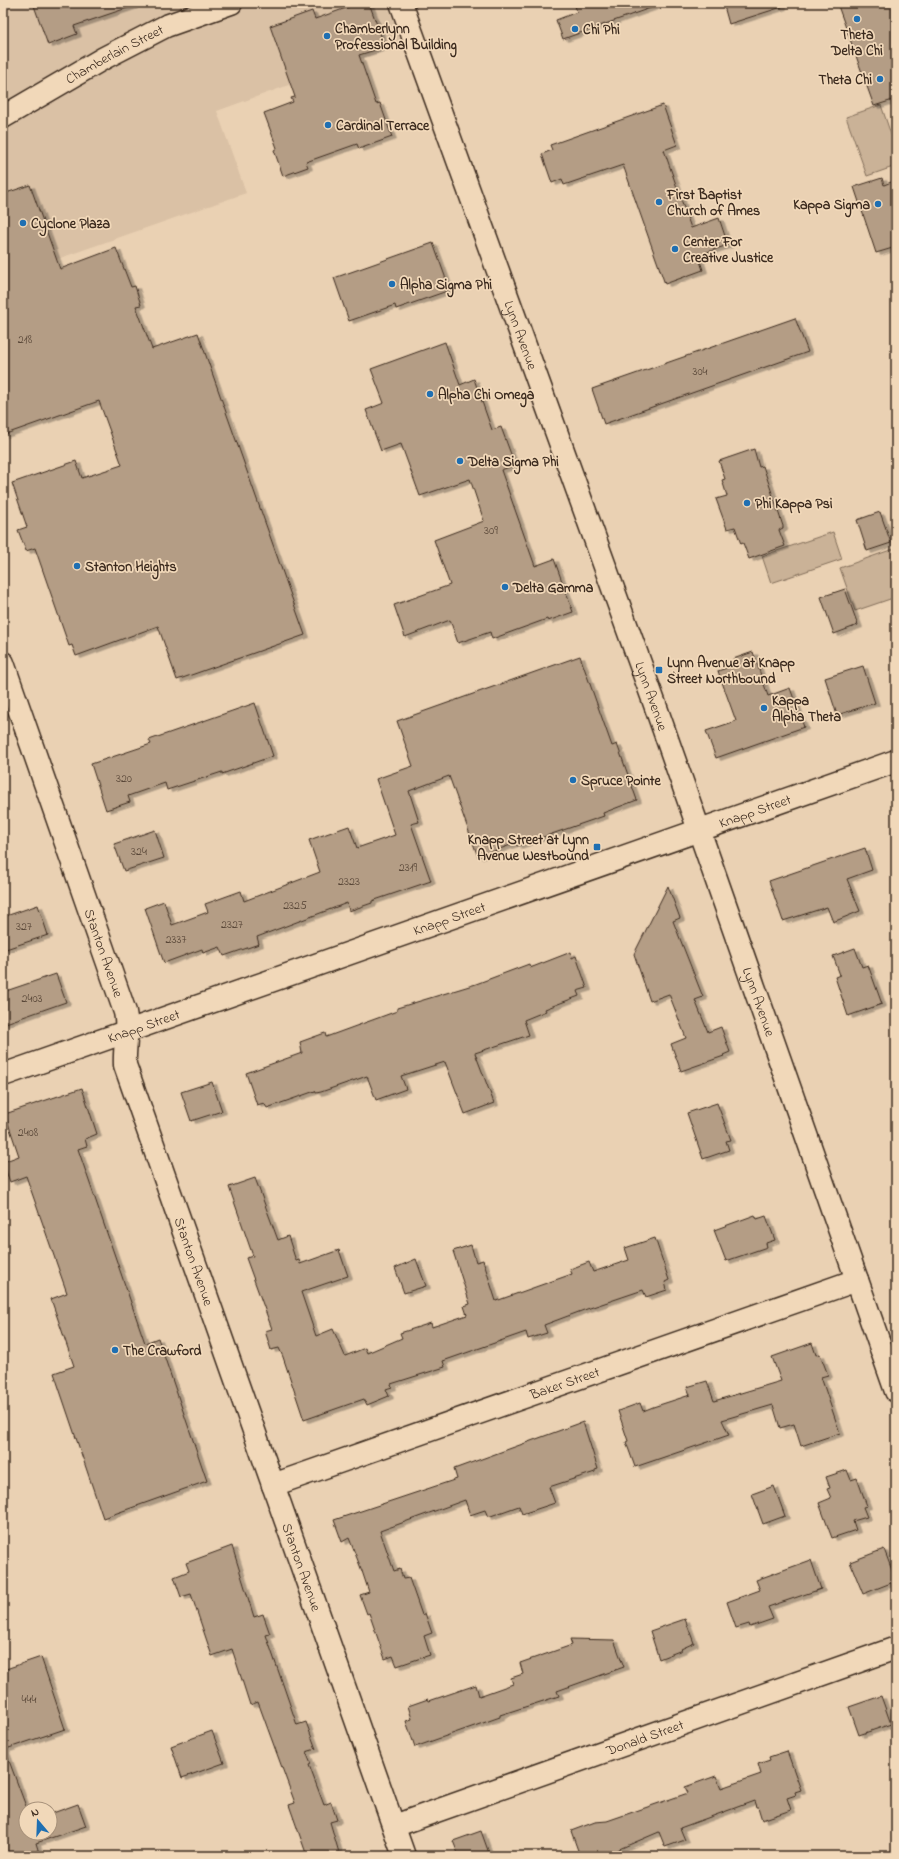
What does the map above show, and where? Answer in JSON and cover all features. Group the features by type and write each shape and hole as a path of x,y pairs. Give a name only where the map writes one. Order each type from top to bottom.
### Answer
{"street":[{"name":"Chamberlain Street","path":"3,117 104,58 159,30 231,3"},
{"name":"Lynn Avenue","path":"401,3 700,832 896,1391"},
{"name":"Stanton Avenue","path":"3,664 125,1012 128,1032 124,1054 126,1065 404,1856"},
{"name":"Knapp Street","path":"3,1075 700,832 896,761"},
{"name":"Baker Street","path":"273,1485 857,1280"},
{"name":"Donald Street","path":"394,1826 896,1648"}],"shaded area":[{"path":"3,3 387,3 402,44 217,111 246,193 3,278"},
{"path":"881,105 896,149 896,166 867,176 846,117"},
{"path":"833,532 842,559 771,583 762,556"},
{"path":"896,548 896,597 855,611 840,568"}],"building":[{"path":"33,3 133,3 133,6 74,26 77,34 48,45"},
{"path":"360,3 369,3 385,47 359,55 376,104 380,103 392,137 359,149 357,144 306,162 308,167 283,176 274,150 277,148 264,113 293,102 291,98 295,97 270,26 312,11 315,19"},
{"name":"Chi Phi","path":"574,3 656,3 656,6 563,39 556,20 577,12"},
{"path":"734,3 782,3 782,7 729,24 724,6"},
{"path":"837,3 896,3 896,99 874,106"},
{"name":"First Baptist Church of Ames","path":"663,105 677,145 664,150 691,228 719,218 728,245 698,255 703,270 665,284 623,165 564,185 562,179 552,183 542,154 552,150 550,145"},
{"name":"Kappa Sigma","path":"882,178 884,185 896,180 896,247 876,253 854,187"},
{"path":"30,185 60,269 116,248 131,287 135,286 141,305 136,306 152,349 198,333 305,635 177,680 158,626 76,656 72,645 69,646 35,548 26,551 18,530 27,527 12,483 76,461 82,478 122,465 99,401 3,435 3,194"},
{"name":"Alpha Sigma Phi","path":"433,243 450,290 396,309 395,305 349,321 334,278"},
{"path":"795,318 808,352 604,424 592,389"},
{"path":"445,342 460,385 474,379 492,430 501,427 515,465 501,470 535,566 554,559 573,612 548,621 547,619 492,639 490,632 458,643 450,620 405,637 394,605 450,585 434,540 484,521 470,479 420,496 401,444 381,451 366,410 384,403 371,369"},
{"name":"Phi Kappa Psi","path":"754,449 759,467 763,466 783,526 783,528 779,530 785,546 749,559 743,543 741,544 735,527 727,529 716,499 727,496 722,480 725,479 719,461"},
{"path":"880,512 891,543 867,551 857,520"},
{"path":"845,589 858,625 834,634 821,597"},
{"name":"Kappa Alpha Theta","path":"753,652 768,696 790,688 804,727 716,758 706,731 736,721 718,671 735,665 733,659"},
{"path":"580,656 612,746 617,744 637,800 603,813 604,816 517,846 516,843 478,857 449,776 409,791 419,822 411,824 431,881 372,901 372,903 349,911 347,903 257,937 259,944 224,956 220,947 203,953 202,949 164,963 145,908 164,901 172,925 208,912 205,904 241,891 244,901 320,872 309,840 349,826 357,848 395,835 376,779 413,766 397,721"},
{"path":"863,666 875,703 837,715 825,678"},
{"path":"255,703 273,756 222,774 222,772 167,790 165,783 128,796 130,802 106,810 91,764 151,744 149,740"},
{"path":"155,830 164,858 124,871 114,844"},
{"path":"865,848 872,870 847,879 860,911 833,922 827,907 783,921 769,881"},
{"path":"668,886 680,918 673,921 703,997 695,1000 708,1032 721,1027 730,1052 723,1055 724,1056 681,1071 671,1044 686,1038 669,994 650,1001 634,954"},
{"path":"38,905 48,935 3,950 3,917"},
{"path":"855,948 862,967 868,965 882,1004 848,1016 835,977 840,975 833,956"},
{"path":"571,952 572,958 576,956 587,988 577,991 579,996 545,1009 546,1011 524,1020 529,1035 475,1053 494,1103 465,1114 445,1062 401,1076 406,1089 376,1100 367,1076 321,1092 316,1093 315,1091 267,1108 264,1103 257,1105 246,1073 302,1053 300,1042 325,1033 326,1037 397,1011 397,1008 476,984 529,964 530,968"},
{"path":"56,974 66,1002 3,1024 3,992"},
{"path":"212,1082 222,1111 191,1121 181,1092"},
{"name":"The Crawford","path":"82,1088 97,1134 85,1139 87,1146 78,1149 145,1343 158,1338 207,1481 103,1518 54,1373 74,1366 51,1299 67,1293 26,1176 10,1182 3,1163 19,1156 5,1114"},
{"path":"717,1103 731,1140 726,1141 729,1150 703,1159 687,1113"},
{"path":"255,1178 278,1240 288,1236 296,1261 299,1260 300,1264 339,1250 348,1276 301,1292 316,1336 333,1329 345,1356 365,1348 367,1353 402,1338 400,1333 431,1323 432,1327 467,1315 464,1306 470,1304 453,1251 471,1245 476,1262 483,1260 496,1301 572,1274 570,1269 589,1262 593,1272 629,1260 625,1248 655,1238 669,1280 665,1282 667,1290 646,1297 643,1290 584,1310 544,1325 547,1333 528,1339 526,1332 443,1361 445,1367 391,1384 392,1387 386,1389 389,1396 367,1405 364,1399 304,1420 279,1348 271,1350 265,1331 272,1329 246,1258 253,1256 229,1187"},
{"path":"755,1215 757,1219 766,1216 775,1240 766,1243 767,1247 726,1261 714,1230"},
{"path":"416,1259 426,1286 404,1293 395,1268"},
{"path":"812,1343 816,1355 820,1354 828,1375 821,1377 840,1433 801,1446 794,1424 780,1428 773,1405 722,1420 729,1435 635,1467 626,1442 628,1441 618,1411 640,1403 643,1411 690,1395 687,1387 707,1381 714,1401 781,1381 772,1357"},
{"path":"583,1422 598,1469 595,1470 595,1472 549,1487 555,1503 522,1514 519,1506 488,1517 485,1510 470,1515 465,1500 380,1531 394,1571 400,1569 403,1579 409,1578 422,1615 425,1613 432,1633 424,1636 430,1655 397,1666 393,1656 385,1659 369,1613 367,1614 360,1595 369,1592 362,1571 349,1538 342,1542 334,1520 457,1479 454,1469"},
{"path":"847,1470 851,1480 857,1478 867,1506 863,1507 867,1517 853,1521 856,1530 832,1538 819,1503 831,1498 827,1489 830,1488 826,1477"},
{"path":"774,1486 785,1516 763,1524 752,1494"},
{"path":"232,1546 254,1617 263,1614 270,1634 266,1635 297,1725 306,1722 316,1749 306,1752 311,1764 309,1765 324,1805 331,1802 337,1820 330,1822 340,1856 307,1856 289,1805 295,1803 258,1702 250,1705 232,1649 212,1656 191,1594 181,1597 174,1577 189,1571 186,1563"},
{"path":"884,1549 896,1581 863,1594 850,1562"},
{"path":"811,1560 821,1589 768,1607 773,1619 750,1627 749,1624 736,1628 727,1602 760,1590 756,1580"},
{"path":"685,1619 694,1643 681,1649 682,1650 659,1659 650,1631"},
{"path":"570,1639 614,1640 624,1667 557,1691 559,1696 500,1715 500,1717 415,1747 406,1721 412,1719 408,1706 428,1699 429,1701 476,1685 479,1696 513,1684 511,1678 523,1674 520,1663 572,1645"},
{"path":"41,1657 65,1729 3,1750 3,1670"},
{"path":"881,1696 891,1724 859,1735 849,1707"},
{"path":"212,1731 224,1763 182,1778 171,1746"},
{"path":"3,1750 5,1750 24,1801 18,1801 18,1841 42,1841 36,1843 40,1856 3,1856"},
{"path":"787,1751 801,1790 795,1792 796,1795 787,1798 791,1810 762,1820 758,1807 756,1807 754,1801 680,1828 685,1840 665,1847 659,1832 603,1856 580,1856 571,1831 595,1822 607,1821 688,1793 685,1787 716,1776 721,1788 761,1774 758,1764 770,1760 769,1757"},
{"path":"78,1804 86,1826 58,1836 58,1811"},
{"path":"481,1831 490,1856 459,1856 453,1841"}],"place":[{"name":"Theta Delta Chi","path":"857,19"},
{"name":"Chi Phi","path":"575,29"},
{"name":"Chamberlynn Professional Building","path":"327,36"},
{"name":"Theta Chi","path":"880,79"},
{"name":"Cardinal Terrace","path":"328,125"},
{"name":"First Baptist Church of Ames","path":"659,202"},
{"name":"Kappa Sigma","path":"878,204"},
{"name":"Cyclone Plaza","path":"23,223"},
{"name":"Center For Creative Justice","path":"675,249"},
{"name":"Alpha Sigma Phi","path":"392,284"},
{"name":"Alpha Chi Omega","path":"430,394"},
{"name":"Delta Sigma Phi","path":"460,461"},
{"name":"Phi Kappa Psi","path":"747,503"},
{"name":"Stanton Heights","path":"77,566"},
{"name":"Delta Gamma","path":"505,587"},
{"name":"Lynn Avenue at Knapp Street Northbound","path":"659,670"},
{"name":"Kappa Alpha Theta","path":"764,708"},
{"name":"Spruce Pointe","path":"573,780"},
{"name":"Knapp Street at Lynn Avenue Westbound","path":"597,847"},
{"name":"The Crawford","path":"115,1350"}]}
